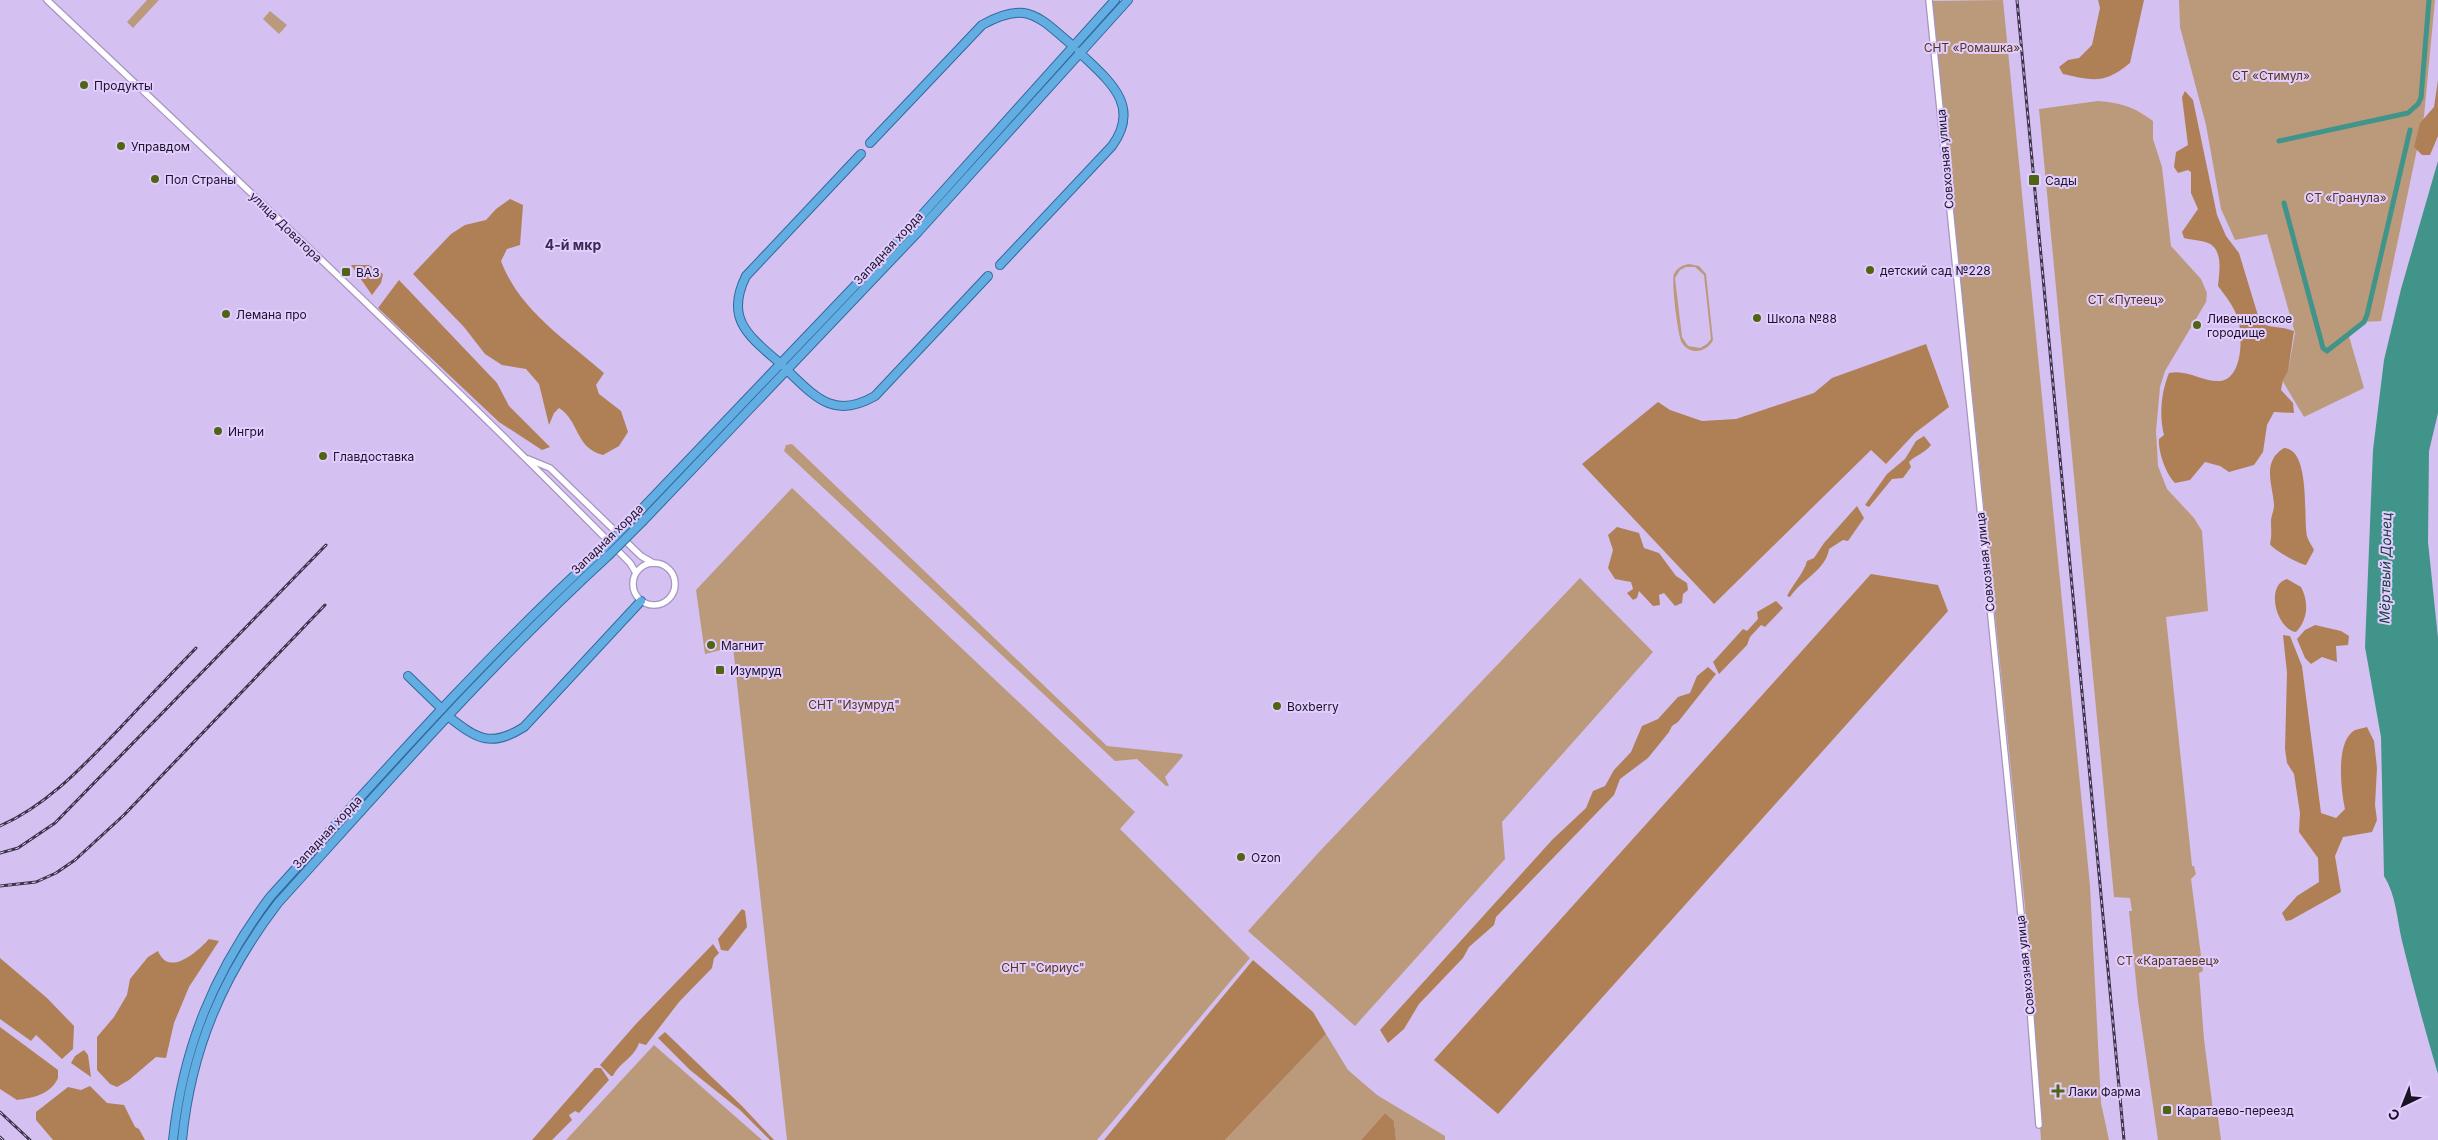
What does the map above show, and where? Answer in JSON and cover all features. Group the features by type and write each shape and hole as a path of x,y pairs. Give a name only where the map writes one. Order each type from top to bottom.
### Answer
{"highway":[{"name":"Западная хорда","path":"173,1140 179,1092 202,1014 213,988 237,944 270,897 442,710 558,590 603,549 637,514 912,226 1115,0"},
{"name":"Западная хорда","path":"182,1140 188,1093 211,1017 221,992 246,948 278,903 449,717 565,596 610,555 788,371 948,200 1128,0"},
{"path":"870,143 982,25 996,17 1010,12 1024,12 1042,19 1073,46"},
{"path":"1000,264 1112,146 1122,127 1122,99 1112,84 1080,52"},
{"path":"782,364 756,341 741,323 737,310 737,297 740,287 746,276 861,154"},
{"path":"788,371 807,389 824,401 838,406 850,407 859,405 875,396 988,276"},
{"path":"449,717 469,733 480,738 493,740 513,734 524,727 641,600"},
{"path":"408,676 442,710"}],"street":[{"name":"улица Доватора","path":"47,0 223,166 523,457 630,563 636,573"},
{"name":"Совхозная улица","path":"1929,0 2029,994 2039,1125"},
{"name":"улица Доватора","path":"523,457 550,468 641,556 653,562"},
{"path":"653,562 661,564 671,571 675,581 674,592 670,598 661,604 651,605 641,600 633,586 636,573 641,567 653,562"}],"green space":[{"path":"147,0 159,0 133,28 127,22"},
{"name":"СНТ «Ромашка»","path":"2003,0 2090,886 2101,1103 2109,1140 2041,1140 2025,907 1932,1"},
{"name":"СТ «Стимул»","path":"2179,0 2435,0 2424,116 2381,321 2362,322 2348,333 2364,388 2304,417 2282,380 2288,371 2295,333 2267,234 2235,240 2221,209 2206,125 2180,27"},
{"path":"270,11 287,25 279,34 263,19"},
{"name":"СТ «Путеец»","path":"2098,101 2127,106 2153,121 2153,139 2162,167 2171,246 2201,279 2207,293 2206,302 2165,371 2160,387 2156,431 2158,466 2167,489 2194,518 2202,531 2208,611 2166,617 2192,866 2194,866 2196,874 2191,879 2203,971 2199,973 2204,1039 2213,1110 2217,1110 2221,1140 2158,1140 2138,1001 2129,911 2132,911 2130,898 2114,897 2039,109"},
{"path":"1689,264 1699,266 1706,274 1713,340 1707,347 1699,351 1690,350 1680,339 1673,287 1674,274 1678,268","holes":["1686,267 1695,267 1704,275 1711,339 1700,348 1688,346 1682,337 1675,278 1680,270"]},
{"path":"792,444 1107,746 1182,754 1183,756 1165,777 1169,786 1166,786 1137,759 1115,761 784,451 786,445"},
{"name":"СНТ \"Изумруд\"","path":"792,488 1135,812 1120,829 1250,958 1097,1140 787,1140 733,647 705,654 696,590"},
{"path":"1580,578 1653,652 1502,822 1505,859 1355,1026 1248,931 1320,851"},
{"path":"1326,1034 1348,1070 1377,1095 1445,1136 1445,1140 1396,1140 1394,1121 1385,1113 1361,1140 1225,1140"},
{"path":"654,1045 762,1140 566,1140"}],"shaded area":[{"path":"2098,0 2144,0 2130,63 2106,78 2091,79 2063,74 2059,67 2068,60 2079,58 2092,45 2100,8"},
{"path":"2438,80 2438,136 2430,155 2422,155 2414,147 2420,123 2434,107"},
{"path":"2185,91 2193,100 2217,215 2226,236 2239,253 2260,322 2268,326 2294,331 2288,371 2283,380 2281,390 2293,403 2294,413 2274,412 2267,425 2263,452 2254,465 2229,472 2220,466 2205,462 2190,480 2175,483 2166,469 2159,444 2159,439 2164,435 2162,404 2164,388 2169,373 2176,372 2218,381 2226,379 2237,366 2240,346 2238,319 2230,302 2218,286 2219,262 2216,251 2208,243 2184,238 2182,232 2198,209 2191,193 2191,172 2188,170 2178,173 2174,167 2176,152 2188,145 2182,97"},
{"path":"510,199 523,205 520,245 507,249 501,261 509,279 519,295 545,323 604,373 596,385 599,394 621,411 628,432 619,446 603,455 587,446 570,419 559,408 554,413 549,425 539,384 526,369 502,365 485,354 464,327 413,274 451,234 465,225 486,220 496,209"},
{"path":"351,265 369,265 383,274 381,283 372,295"},
{"path":"399,280 497,383 509,406 550,447 542,450 499,422 378,308"},
{"path":"1926,344 1949,407 1915,433 1886,464 1871,450 1714,604 1582,464 1658,402 1670,410 1702,421 1736,419 1814,393 1832,378"},
{"path":"1924,436 1931,445 1909,462 1911,467 1903,478 1892,479 1869,507 1865,505 1887,474 1905,459 1916,441"},
{"path":"2284,448 2293,451 2302,472 2307,536 2314,550 2306,565 2286,556 2270,544 2271,519 2274,505 2270,467 2277,454"},
{"path":"1857,506 1864,518 1848,541 1843,540 1829,549 1827,556 1818,569 1790,597 1787,596 1807,561 1814,558 1824,543"},
{"path":"1617,527 1639,533 1644,548 1659,553 1676,576 1687,583 1688,590 1683,594 1682,603 1675,606 1664,593 1659,595 1660,605 1653,606 1639,591 1637,598 1633,600 1627,593 1633,589 1631,582 1615,579 1608,568 1613,550 1608,535"},
{"path":"1871,574 1938,585 1948,611 1498,1114 1434,1060"},
{"path":"2287,579 2301,587 2304,593 2305,616 2296,632 2289,629 2283,623 2276,607 2276,589 2280,583"},
{"path":"1776,601 1783,608 1765,627 1761,625 1750,637 1747,645 1719,674 1713,662 1743,629 1747,631 1758,619 1757,612"},
{"path":"2315,625 2341,631 2349,636 2348,645 2336,646 2337,662 2322,657 2311,664 2305,658 2297,639 2305,630"},
{"path":"2283,635 2290,636 2302,666 2321,813 2336,818 2345,809 2341,779 2342,755 2344,744 2355,730 2367,727 2374,741 2377,768 2375,805 2377,820 2372,832 2343,837 2335,856 2341,892 2286,921 2282,913 2297,896 2319,882 2318,858 2299,832 2300,813 2294,774 2287,763 2285,749 2287,673"},
{"path":"1708,667 1716,674 1648,758 1620,779 1614,795 1496,917 1494,925 1469,947 1463,958 1419,1004 1404,1029 1388,1043 1380,1030 1552,840 1586,808 1593,791 1605,786 1614,770 1631,752 1642,726 1658,719 1678,697 1690,693 1697,676"},
{"path":"742,909 745,911 747,927 728,951 721,950 718,939"},
{"path":"209,939 219,941 189,987 174,1023 166,1058 156,1057 129,1080 117,1087 110,1084 97,1070 97,1037 114,1017 127,995 130,979 148,957 158,951 163,959 169,962 176,962 184,960"},
{"path":"713,944 719,953 714,958 712,968 679,1002 646,1045 639,1043 634,1053 611,1076 600,1065 635,1025"},
{"path":"0,958 47,998 74,1026 73,1049 62,1059 36,1035 31,1041 0,1019"},
{"path":"1253,960 1313,1012 1326,1034 1225,1140 1104,1140"},
{"path":"0,1027 58,1070 58,1078 51,1088 41,1094 17,1100 0,1089"},
{"path":"665,1032 742,1106 774,1140 770,1140 740,1110 690,1070 658,1038"},
{"path":"84,1050 88,1055 91,1077 71,1063 75,1056"},
{"path":"595,1068 601,1068 609,1080 579,1113 575,1111 569,1115 572,1120 552,1140 532,1140"},
{"path":"90,1086 107,1103 124,1105 135,1127 139,1129 145,1140 53,1140 36,1120 36,1112 68,1087 81,1090"},
{"path":"1385,1113 1394,1121 1396,1140 1361,1140"}],"water":[{"name":"Мёртвый Донец","path":"2438,161 2438,413 2429,451 2428,542 2438,638 2438,1074 2406,958 2394,899 2384,876 2381,737 2365,647 2373,450 2384,360 2401,289"}],"waterway":[{"path":"2279,141 2408,113 2418,104 2421,98 2429,0"},
{"path":"2284,203 2323,348 2327,351 2364,322 2367,315 2410,130"}],"railway":[{"path":"2017,0 2124,1140"},
{"path":"0,853 18,848 55,823 326,545"},
{"path":"0,886 36,882 56,873 75,860 124,815 325,605"},
{"path":"0,826 50,796 79,770 196,648"},
{"path":"0,1112 30,1140"},
{"path":"0,1137 3,1140"}],"place":[{"name":"Продукты","path":"84,85"},
{"name":"Управдом","path":"121,146"},
{"name":"Пол Страны","path":"155,179"},
{"name":"Сады","path":"2034,180"},
{"name":"детский сад №228","path":"1870,270"},
{"name":"ВАЗ","path":"346,272"},
{"name":"Лемана про","path":"226,314"},
{"name":"Школа №88","path":"1757,318"},
{"name":"Ливенцовское городище","path":"2197,325"},
{"name":"Ингри","path":"218,431"},
{"name":"Главдоставка","path":"323,456"},
{"name":"Магнит","path":"711,645"},
{"name":"Изумруд","path":"720,670"},
{"name":"Boxberry","path":"1277,706"},
{"name":"Ozon","path":"1241,857"},
{"name":"Лаки Фарма","path":"2058,1091"},
{"name":"Каратаево-переезд","path":"2167,1110"}],"district":[{"name":"4-й мкр","path":"573,244"}],"park label":[{"name":"СТ «Гранула»","path":"2346,197"},
{"name":"СТ «Каратаевец»","path":"2168,960"},
{"name":"СНТ \"Сириус\"","path":"1043,967"}]}
